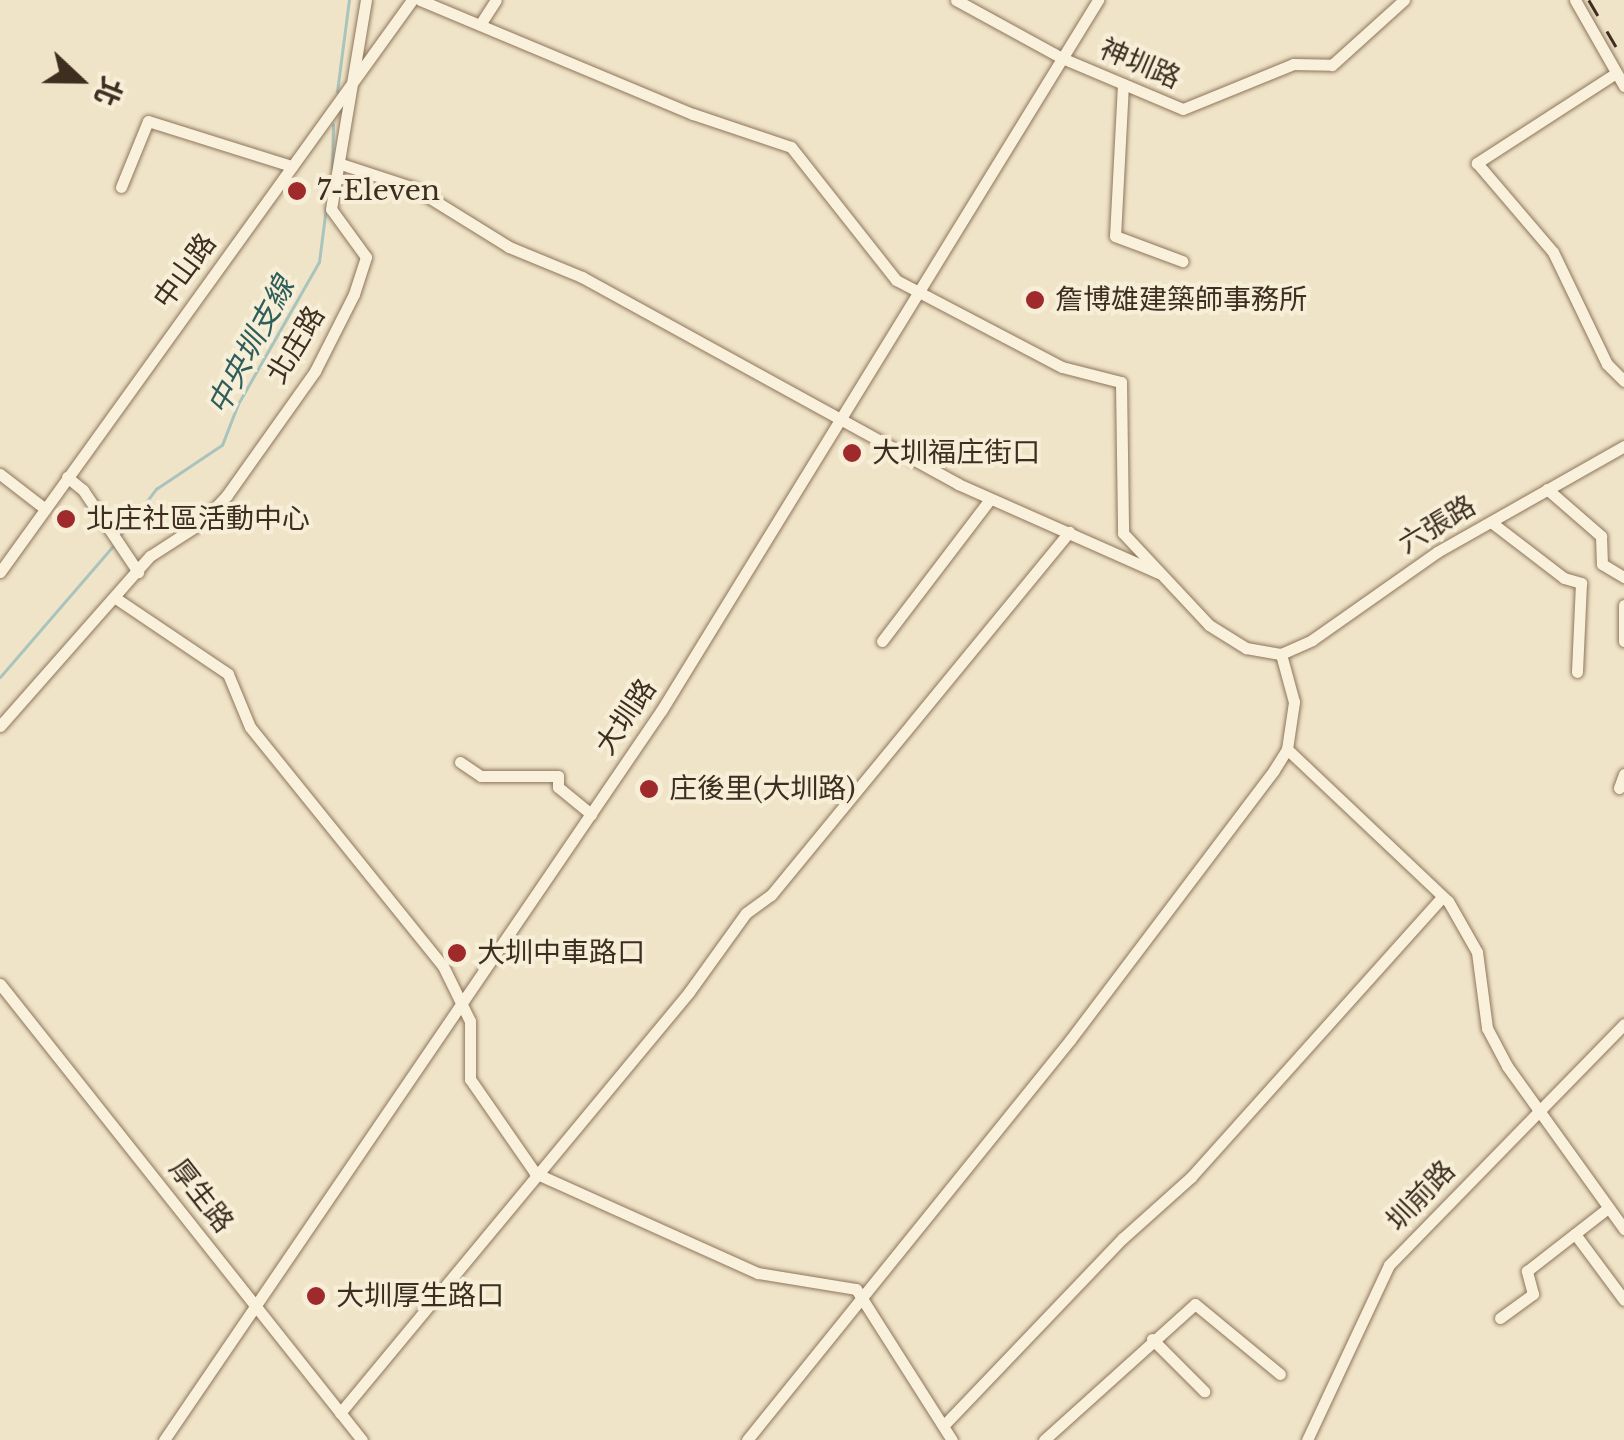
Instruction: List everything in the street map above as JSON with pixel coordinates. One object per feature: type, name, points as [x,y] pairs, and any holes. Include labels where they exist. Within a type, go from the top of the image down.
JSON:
[{"type":"street","name":"北庄路","points":[[0,726],[160,547],[201,523],[227,495],[315,371],[354,294],[366,257],[331,209],[357,73],[366,0]]},
{"type":"street","name":"中山路","points":[[0,572],[412,0]]},
{"type":"street","points":[[420,0],[693,114],[791,147],[896,280],[1084,377],[1121,382],[1123,533],[1229,640],[1281,654],[1294,702],[1287,749],[1070,1040],[861,1293],[747,1440]]},
{"type":"street","points":[[481,23],[496,0]]},
{"type":"street","name":"神圳路","points":[[956,0],[1062,58],[1158,102],[1188,108],[1293,64],[1332,65],[1404,0]]},
{"type":"street","name":"大圳路","points":[[164,1440],[591,814],[920,295],[1098,0]]},
{"type":"street","points":[[1575,0],[1624,86]]},
{"type":"street","points":[[1616,73],[1476,163],[1553,252],[1607,364],[1624,381]]},
{"type":"street","points":[[1123,84],[1115,236],[1182,261]]},
{"type":"street","points":[[121,187],[148,121],[292,166]]},
{"type":"street","points":[[340,164],[414,188],[510,247],[582,276],[768,383],[843,418],[990,499],[1159,572]]},
{"type":"street","name":"六張路","points":[[1281,654],[1491,522],[1624,446]]},
{"type":"street","points":[[0,474],[44,508]]},
{"type":"street","points":[[67,476],[84,490],[138,572]]},
{"type":"street","points":[[1546,489],[1599,534],[1602,564],[1624,577]]},
{"type":"street","points":[[882,641],[990,499]]},
{"type":"street","points":[[1491,522],[1564,578],[1582,583],[1578,672]]},
{"type":"street","points":[[340,1412],[1069,532]]},
{"type":"street","points":[[117,599],[228,674],[250,727],[386,892],[463,1001],[471,1027],[470,1078],[535,1174],[758,1273],[781,1280],[836,1281],[861,1293],[952,1440]]},
{"type":"street","points":[[1624,605],[1624,641]]},
{"type":"street","points":[[1287,749],[1418,866],[1440,899],[1448,900],[1477,952],[1487,1028],[1538,1110],[1624,1229]]},
{"type":"street","points":[[460,762],[481,776],[558,776],[558,787],[591,814]]},
{"type":"street","points":[[1619,788],[1624,774]]},
{"type":"street","points":[[944,1425],[1122,1238],[1191,1178],[1440,899]]},
{"type":"street","name":"厚生路","points":[[0,984],[362,1440]]},
{"type":"street","name":"圳前路","points":[[1308,1440],[1390,1265],[1624,1024]]},
{"type":"street","points":[[1500,1318],[1534,1294],[1527,1271],[1608,1208]]},
{"type":"street","points":[[1575,1234],[1624,1300]]},
{"type":"street","points":[[1044,1440],[1152,1338],[1194,1304],[1280,1374]]},
{"type":"street","points":[[1152,1338],[1204,1391]]},
{"type":"waterway","name":"中央圳支線","points":[[337,92],[349,0]]},
{"type":"waterway","name":"中央圳支線","points":[[332,169],[333,125]]},
{"type":"waterway","name":"中央圳支線","points":[[121,535],[156,489],[222,445],[238,404],[319,262],[326,207]]},
{"type":"waterway","name":"中央圳支線","points":[[0,677],[113,546]]},
{"type":"railway","points":[[1589,0],[1624,60]]},
{"type":"place","name":"7-Eleven","points":[[297,191]]},
{"type":"place","name":"詹博雄建築師事務所","points":[[1035,300]]},
{"type":"place","name":"大圳福庄街口","points":[[852,453]]},
{"type":"place","name":"北庄社區活動中心","points":[[66,519]]},
{"type":"place","name":"庄後里(大圳路)","points":[[649,789]]},
{"type":"place","name":"大圳中車路口","points":[[457,953]]},
{"type":"place","name":"大圳厚生路口","points":[[316,1296]]}]
